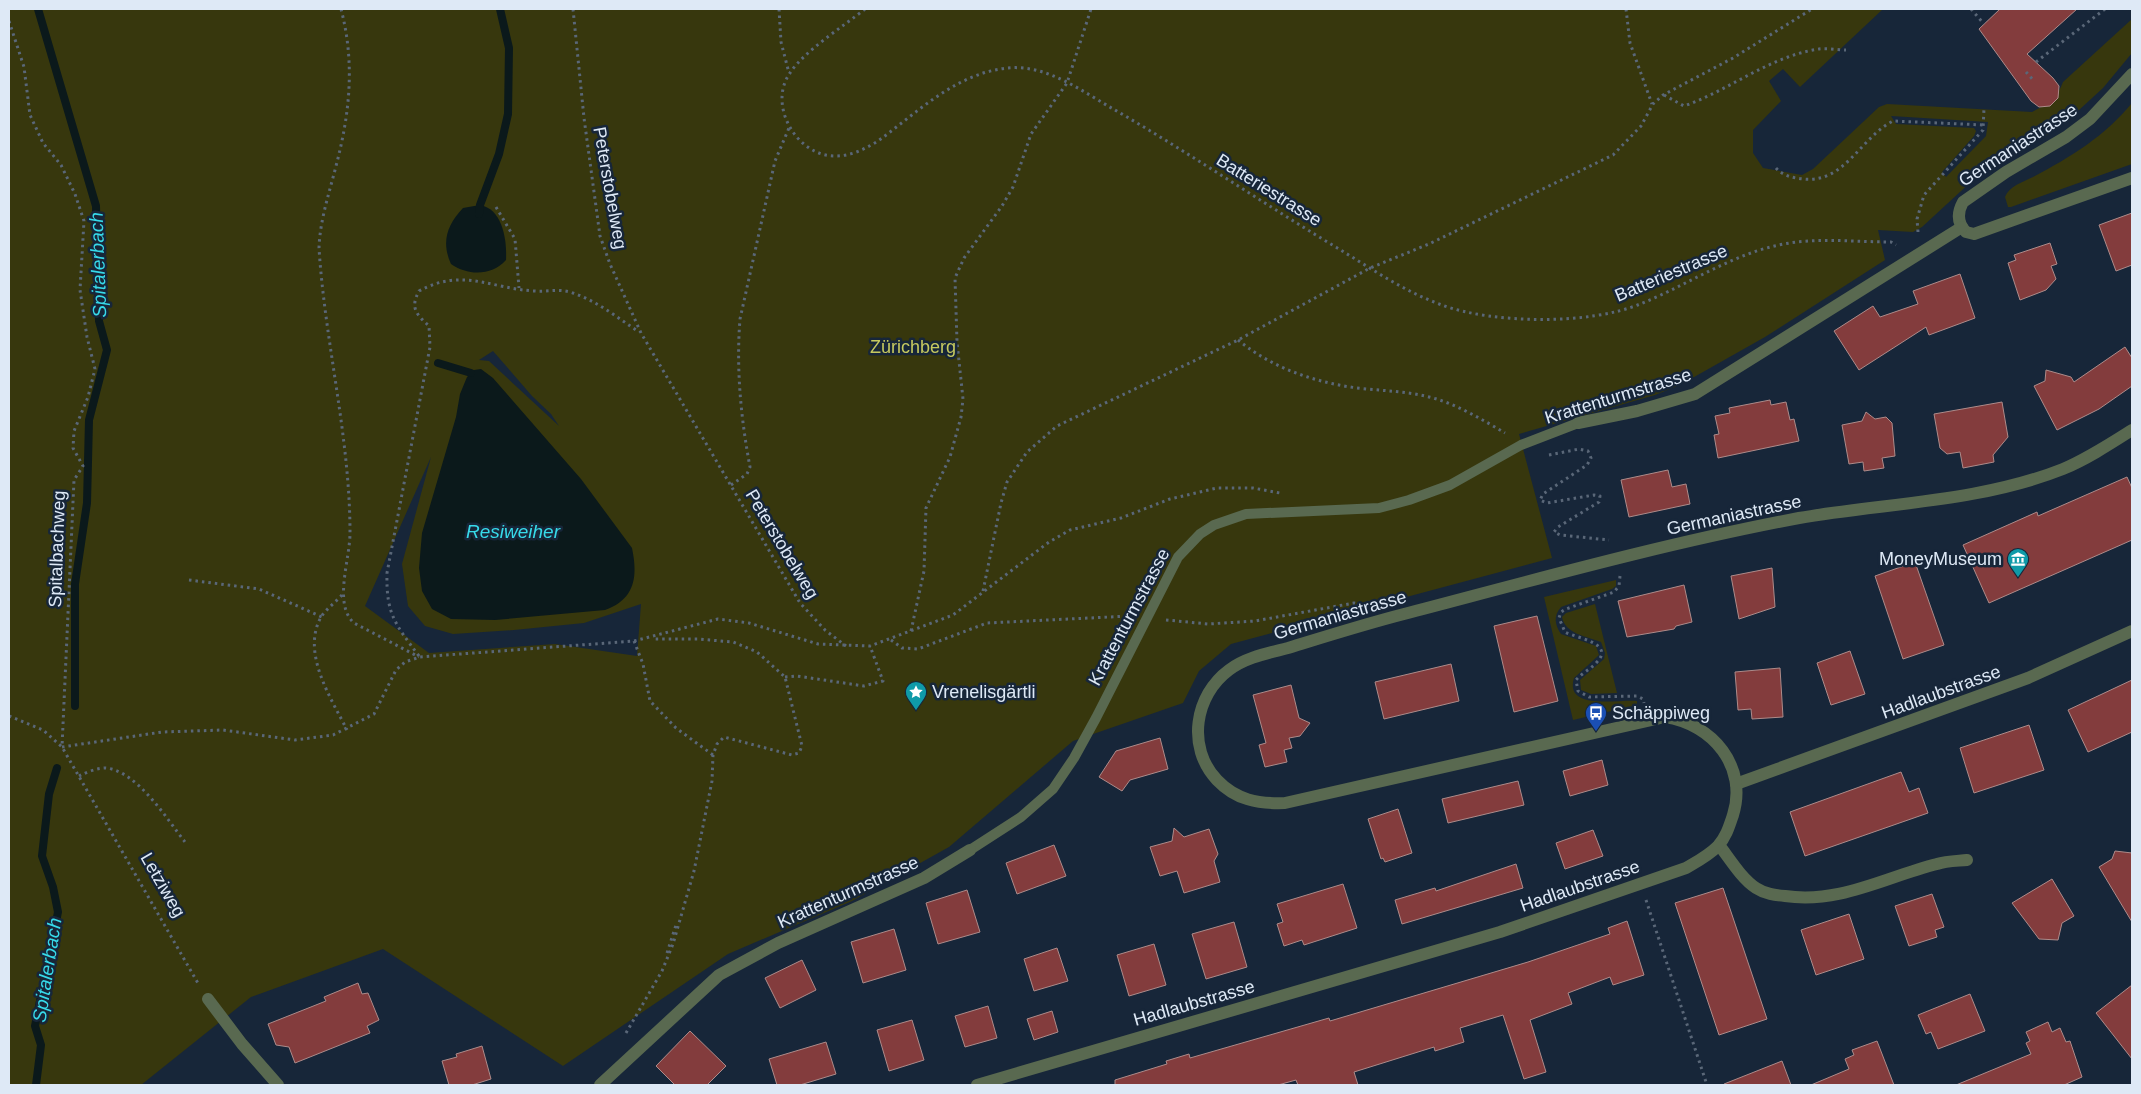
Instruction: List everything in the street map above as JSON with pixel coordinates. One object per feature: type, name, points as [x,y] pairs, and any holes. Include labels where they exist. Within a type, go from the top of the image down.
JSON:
[{"type":"street","name":"Germaniastrasse","points":[[1962,227],[1958,216],[1963,202],[2006,172],[2066,138],[2090,119],[2132,74]]},
{"type":"street","points":[[1962,227],[1966,232],[1974,234],[2132,178]]},
{"type":"street","name":"Krattenturmstrasse","points":[[1578,423],[1637,410],[1695,394],[1758,357],[1962,227]]},
{"type":"street","name":"Germaniastrasse","points":[[1736,784],[1727,757],[1714,739],[1691,724],[1665,717],[1284,803],[1265,804],[1242,798],[1216,779],[1202,756],[1198,728],[1201,706],[1212,685],[1231,668],[1252,658],[1377,621],[1617,559],[1798,518],[1971,493],[2027,481],[2064,468],[2106,447],[2132,430]]},
{"type":"street","name":"Hadlaubstrasse","points":[[977,1085],[1500,932],[1686,868],[1704,858],[1718,845],[1728,831],[1736,804],[1736,784],[2028,678],[2132,631]]},
{"type":"street","points":[[1718,845],[1744,878],[1756,888],[1768,894],[1820,899],[1847,893],[1938,863],[1967,860]]},
{"type":"street","name":"Krattenturmstrasse","points":[[600,1085],[719,975],[778,943],[924,878],[970,850]]},
{"type":"street","points":[[208,999],[242,1044],[278,1085]]},
{"type":"lane","name":"Krattenturmstrasse","points":[[970,850],[1021,817],[1053,789],[1074,758],[1096,718],[1178,557],[1188,544],[1214,525],[1246,514],[1379,508],[1401,502],[1450,484],[1521,445],[1578,423]]},
{"type":"path","points":[[341,9],[350,52],[349,103],[337,164],[320,226],[319,248],[334,384],[345,451],[349,501],[348,562],[342,595],[347,617],[354,623],[420,657]]},
{"type":"path","name":"Peterstobelweg","points":[[573,9],[584,118],[600,236],[610,264],[641,332],[800,603],[825,630],[846,646]]},
{"type":"path","points":[[779,9],[781,42],[789,73]]},
{"type":"path","name":"Batteriestrasse","points":[[865,9],[803,58],[789,73],[782,98],[784,114],[790,128],[810,149],[822,154],[836,156],[851,154],[878,141],[956,83],[982,73],[1009,68],[1039,70],[1067,83],[1147,128],[1279,213],[1370,268],[1415,293],[1443,305],[1498,317],[1534,319],[1586,317],[1624,310],[1729,263],[1779,245],[1808,241],[1891,242],[1903,247],[1914,256]]},
{"type":"path","points":[[911,632],[924,571],[926,508],[950,457],[961,417],[963,398],[957,342],[955,278],[964,258],[1002,206],[1013,187],[1031,134],[1067,83],[1091,9]]},
{"type":"path","points":[[1626,9],[1626,26],[1630,43],[1652,104]]},
{"type":"path","points":[[983,592],[1001,502],[1007,482],[1027,452],[1040,439],[1058,426],[1238,340],[1370,268],[1429,244],[1613,155],[1641,126],[1652,104],[1663,95],[1733,58],[1812,9]]},
{"type":"path","points":[[1971,9],[1984,24]]},
{"type":"path","points":[[2036,62],[2106,9]]},
{"type":"path","name":"Spitalbachweg","points":[[9,21],[24,67],[30,115],[43,142],[62,166],[75,194],[83,218],[80,290],[87,337],[95,367],[88,397],[74,431],[73,448],[82,466],[74,480],[62,747]]},
{"type":"path","points":[[1663,95],[1684,106],[1710,97],[1762,68],[1796,55],[1819,49],[1846,50]]},
{"type":"path","points":[[2026,72],[2034,81]]},
{"type":"path","points":[[1918,232],[1917,219],[1924,195],[1983,130],[1984,108]]},
{"type":"path","points":[[1776,168],[1782,175],[1817,180],[1836,172],[1893,122],[1984,125]]},
{"type":"path","points":[[731,485],[747,474],[750,467],[742,424],[738,343],[740,319],[775,161],[790,128]]},
{"type":"path","points":[[496,207],[514,239],[519,288]]},
{"type":"path","points":[[420,657],[393,622],[386,597],[387,573],[430,347],[429,326],[415,314],[415,299],[419,291],[430,285],[454,280],[472,279],[535,291],[571,292],[602,307],[641,332]]},
{"type":"path","points":[[1238,340],[1255,354],[1293,372],[1331,383],[1359,388],[1397,390],[1435,399],[1476,416],[1516,439],[1521,445],[1539,456],[1579,450],[1588,451],[1591,458],[1587,464],[1543,494],[1540,500],[1547,503],[1594,495],[1600,496],[1599,502],[1558,527],[1554,532],[1560,535],[1606,538],[1613,542]]},
{"type":"path","points":[[649,639],[694,624],[718,619],[732,620],[818,644],[870,646],[953,615],[1049,542],[1082,526],[1121,518],[1170,500],[1217,488],[1252,488],[1289,495]]},
{"type":"path","points":[[1620,573],[1619,586],[1614,592],[1566,609],[1561,612],[1559,618],[1565,632],[1598,645],[1602,650],[1602,656],[1597,662],[1576,680],[1578,691],[1589,698],[1637,696],[1643,699],[1645,706]]},
{"type":"path","points":[[189,580],[259,589],[322,617]]},
{"type":"path","points":[[342,595],[322,617],[314,640],[322,681],[347,730]]},
{"type":"path","points":[[890,640],[902,648],[918,649],[987,623],[1122,614],[1146,619],[1208,624],[1255,621],[1354,603],[1364,606]]},
{"type":"path","points":[[62,747],[162,732],[223,730],[295,740],[318,738],[347,730],[374,714],[396,670],[405,662],[420,657],[649,639],[698,638],[733,642],[757,652],[785,677],[802,746],[799,753],[792,755],[724,737],[717,744],[711,754],[712,781],[694,871],[673,944],[624,1037]]},
{"type":"path","points":[[634,641],[643,664],[650,701],[676,728],[711,754]]},
{"type":"path","points":[[785,677],[797,676],[864,686],[883,680],[870,646]]},
{"type":"path","name":"Letziweg","points":[[9,716],[43,730],[62,747],[208,999]]},
{"type":"path","points":[[79,776],[104,768],[120,772],[155,802],[185,842]]},
{"type":"path","points":[[1645,898],[1707,1085]]},
{"type":"green space","name":"Zürichberg","points":[[9,9],[1883,9],[1800,87],[1783,69],[1769,81],[1781,101],[1753,130],[1753,153],[1763,168],[1802,175],[1813,169],[1879,107],[1887,104],[2032,112],[2051,100],[2063,82],[2132,19],[2132,53],[2103,88],[2051,133],[1986,168],[1922,227],[1913,232],[1878,230],[1885,260],[1765,337],[1680,385],[1655,395],[1519,434],[1552,558],[1231,644],[1199,671],[1183,703],[1073,741],[949,847],[852,901],[728,954],[563,1066],[383,949],[251,997],[141,1085],[9,1085]],"holes":[[[1891,116],[1988,122],[1986,136],[1946,177],[1942,172],[1974,136],[1976,131],[1974,128],[1896,124]],[[493,351],[532,396],[551,414],[559,426],[489,361],[479,360]],[[431,457],[402,564],[408,606],[425,626],[453,634],[584,623],[641,604],[637,656],[555,644],[429,653],[365,606]]]},
{"type":"green space","points":[[2132,103],[2132,164],[2008,207],[2005,197],[2010,190],[2061,162],[2087,145],[2122,115]]},
{"type":"green space","points":[[1616,580],[1616,586],[1612,589],[1561,607],[1556,617],[1556,624],[1561,634],[1596,646],[1599,655],[1574,678],[1573,688],[1577,695],[1595,701],[1637,701],[1637,705],[1573,720],[1544,597]]},
{"type":"green space","points":[[1595,604],[1617,693],[1591,694],[1581,690],[1580,680],[1604,659],[1605,653],[1601,642],[1572,631],[1564,623],[1562,617],[1566,613]]},
{"type":"water","points":[[480,205],[488,208],[499,219],[506,244],[506,260],[494,269],[480,273],[465,271],[451,264],[446,241],[447,234],[457,214],[463,208]]},
{"type":"water","name":"Resiweiher","points":[[481,369],[493,378],[581,479],[632,548],[635,568],[632,586],[623,600],[615,605],[605,610],[495,620],[451,619],[432,609],[422,591],[419,568],[422,533],[456,417],[460,394],[467,377],[474,370]]},
{"type":"building","points":[[2000,9],[2077,9],[2027,54],[2059,86],[2058,98],[2050,106],[2039,107],[2031,101],[1979,29]]},
{"type":"building","points":[[2132,213],[2132,265],[2116,271],[2099,225]]},
{"type":"building","points":[[2050,243],[2057,264],[2051,266],[2056,279],[2046,290],[2020,300],[2008,263],[2016,260],[2014,255]]},
{"type":"building","points":[[1960,274],[1975,318],[1929,335],[1926,327],[1859,370],[1834,331],[1873,306],[1880,317],[1918,304],[1913,291]]},
{"type":"building","points":[[2125,347],[2132,358],[2132,386],[2099,409],[2057,430],[2034,386],[2045,381],[2046,370],[2071,377],[2074,382]]},
{"type":"building","points":[[1770,400],[1771,405],[1786,402],[1790,420],[1794,419],[1799,441],[1718,458],[1714,435],[1719,434],[1715,416],[1730,413],[1729,408]]},
{"type":"building","points":[[2002,402],[2008,437],[1993,455],[1994,462],[1963,468],[1960,452],[1947,454],[1940,448],[1934,414]]},
{"type":"building","points":[[1866,412],[1875,419],[1886,417],[1892,423],[1895,456],[1882,458],[1884,468],[1864,471],[1863,462],[1849,464],[1842,425],[1862,421]]},
{"type":"building","points":[[1668,470],[1672,487],[1686,484],[1690,504],[1629,517],[1621,480]]},
{"type":"building","points":[[2127,477],[2132,488],[2132,540],[1989,603],[1963,545],[2037,512],[2038,516]]},
{"type":"building","points":[[1915,562],[1944,645],[1903,659],[1875,576]]},
{"type":"building","points":[[1772,568],[1775,607],[1739,619],[1731,576]]},
{"type":"building","points":[[1684,585],[1692,622],[1676,626],[1674,629],[1627,637],[1618,601]]},
{"type":"building","points":[[1537,616],[1558,701],[1514,712],[1494,626]]},
{"type":"building","points":[[1850,651],[1865,694],[1831,705],[1817,663]]},
{"type":"building","points":[[1451,664],[1459,701],[1384,719],[1375,682]]},
{"type":"building","points":[[1780,668],[1783,717],[1752,719],[1751,709],[1738,710],[1735,672]]},
{"type":"building","points":[[2132,680],[2132,732],[2088,752],[2068,710]]},
{"type":"building","points":[[1291,685],[1299,718],[1310,723],[1300,736],[1289,738],[1292,748],[1284,750],[1287,762],[1265,767],[1259,745],[1266,743],[1253,695]]},
{"type":"building","points":[[2029,725],[2044,770],[1974,793],[1960,748]]},
{"type":"building","points":[[1160,738],[1168,769],[1130,780],[1122,791],[1099,777],[1116,751]]},
{"type":"building","points":[[1602,760],[1608,785],[1570,796],[1563,771]]},
{"type":"building","points":[[1901,772],[1909,792],[1919,788],[1928,813],[1805,856],[1790,812]]},
{"type":"building","points":[[1518,781],[1524,805],[1448,823],[1442,799]]},
{"type":"building","points":[[1398,809],[1412,853],[1385,862],[1383,858],[1381,859],[1368,819]]},
{"type":"building","points":[[1174,828],[1184,837],[1209,829],[1218,854],[1214,861],[1220,882],[1184,893],[1177,871],[1160,876],[1150,847],[1172,841]]},
{"type":"building","points":[[1593,830],[1603,856],[1565,869],[1556,843]]},
{"type":"building","points":[[1054,845],[1066,876],[1017,894],[1006,863]]},
{"type":"building","points":[[2115,851],[2132,853],[2132,922],[2099,867],[2112,859]]},
{"type":"building","points":[[1516,864],[1523,888],[1402,924],[1395,900],[1435,888],[1436,891]]},
{"type":"building","points":[[2052,879],[2074,916],[2062,923],[2058,940],[2039,939],[2012,903]]},
{"type":"building","points":[[1343,884],[1357,928],[1304,945],[1302,940],[1284,946],[1277,924],[1283,922],[1277,904]]},
{"type":"building","points":[[1723,888],[1767,1019],[1719,1035],[1675,903]]},
{"type":"building","points":[[967,890],[980,932],[938,944],[926,903]]},
{"type":"building","points":[[1932,894],[1944,927],[1935,930],[1937,937],[1909,946],[1895,906]]},
{"type":"building","points":[[1849,914],[1864,959],[1816,975],[1801,930]]},
{"type":"building","points":[[1627,921],[1644,975],[1613,985],[1610,977],[1568,993],[1572,1004],[1530,1020],[1546,1072],[1524,1079],[1503,1015],[1460,1028],[1464,1042],[1435,1051],[1434,1047],[1354,1072],[1358,1085],[1298,1085],[1296,1080],[1278,1085],[1115,1085],[1115,1080],[1167,1064],[1166,1061],[1189,1054],[1190,1058],[1329,1018],[1330,1021],[1528,962],[1610,934],[1608,928]]},
{"type":"building","points":[[1234,922],[1247,967],[1206,979],[1192,934]]},
{"type":"building","points":[[894,929],[906,970],[863,983],[851,942]]},
{"type":"building","points":[[1154,944],[1166,985],[1129,996],[1117,955]]},
{"type":"building","points":[[1057,948],[1068,981],[1034,991],[1024,959]]},
{"type":"building","points":[[802,960],[816,990],[780,1008],[765,978]]},
{"type":"building","points":[[358,983],[362,994],[368,993],[379,1020],[367,1026],[370,1033],[295,1063],[289,1047],[276,1045],[268,1024],[326,1001],[324,997]]},
{"type":"building","points":[[2132,985],[2132,1059],[2096,1013]]},
{"type":"building","points":[[1970,994],[1985,1031],[1938,1049],[1931,1032],[1926,1034],[1918,1015]]},
{"type":"building","points":[[988,1006],[997,1038],[965,1047],[955,1016]]},
{"type":"building","points":[[1052,1011],[1058,1032],[1034,1040],[1027,1019]]},
{"type":"building","points":[[912,1020],[924,1060],[889,1071],[877,1030]]},
{"type":"building","points":[[2048,1022],[2052,1032],[2060,1028],[2066,1042],[2070,1041],[2082,1077],[2064,1085],[1956,1085],[2031,1054],[2026,1043],[2030,1041],[2026,1032]]},
{"type":"building","points":[[690,1031],[726,1066],[707,1085],[675,1085],[656,1066]]},
{"type":"building","points":[[1877,1041],[1894,1085],[1811,1085],[1849,1069],[1845,1059],[1854,1055],[1852,1050]]},
{"type":"building","points":[[826,1042],[836,1074],[800,1085],[777,1085],[769,1059]]},
{"type":"building","points":[[482,1046],[491,1079],[472,1085],[449,1085],[442,1061],[457,1057],[456,1054]]},
{"type":"building","points":[[1782,1061],[1791,1085],[1724,1084]]},
{"type":"waterway","name":"Spitalerbach","points":[[38,9],[96,206],[99,321],[107,350],[89,420],[87,503],[75,584],[75,706]]},
{"type":"waterway","points":[[479,214],[480,205],[499,154],[508,114],[509,48],[500,9]]},
{"type":"waterway","points":[[438,363],[471,373]]},
{"type":"waterway","name":"Spitalerbach","points":[[36,1085],[41,1045],[35,1026],[58,912],[53,887],[42,856],[49,794],[57,768]]},
{"type":"place","name":"MoneyMuseum","points":[[2018,578]]},
{"type":"place","name":"Vrenelisgärtli","points":[[916,711]]},
{"type":"place","name":"Schäppiweg","points":[[1596,732]]}]
